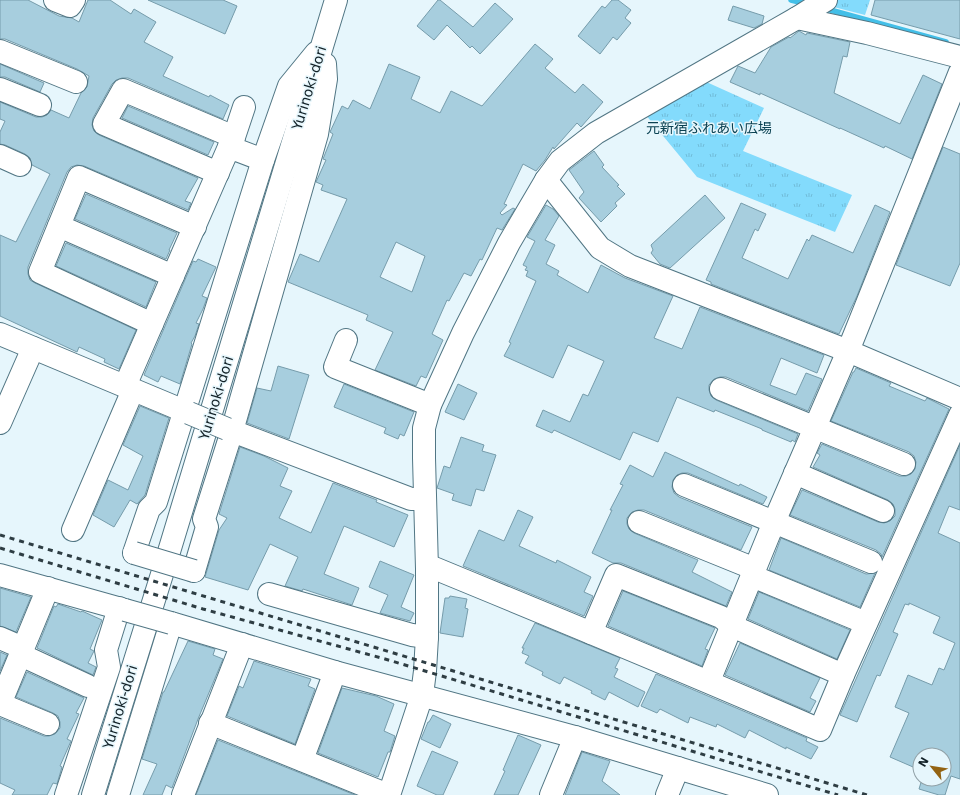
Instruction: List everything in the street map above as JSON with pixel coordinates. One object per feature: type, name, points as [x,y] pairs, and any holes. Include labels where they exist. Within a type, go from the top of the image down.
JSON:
[{"type":"street","points":[[55,0],[70,6],[74,0]]},
{"type":"street","name":"Yurinoki-dori","points":[[92,795],[174,533],[336,0]]},
{"type":"street","points":[[210,723],[388,795],[422,695],[426,664],[427,569],[424,428],[430,405],[463,333],[509,243],[546,180],[560,161],[596,134],[800,16],[823,1]]},
{"type":"street","points":[[800,16],[960,57]]},
{"type":"street","points":[[323,45],[326,79],[317,134],[229,430],[204,519],[207,527],[194,571],[134,553],[149,509],[156,502],[187,412],[263,160],[289,86],[323,45]]},
{"type":"street","points":[[0,51],[76,82]]},
{"type":"street","points":[[709,681],[814,427],[848,351],[960,72]]},
{"type":"street","points":[[0,89],[40,105]]},
{"type":"street","points":[[218,174],[104,124],[123,90],[232,142],[263,160]]},
{"type":"street","points":[[73,530],[129,388],[152,324],[232,142],[244,107]]},
{"type":"street","points":[[0,156],[20,165]]},
{"type":"street","points":[[152,324],[40,272],[79,177],[195,227]]},
{"type":"street","points":[[546,180],[600,248],[630,266],[848,351],[960,399]]},
{"type":"street","points":[[59,226],[173,276]]},
{"type":"street","points":[[0,334],[229,430],[410,500],[425,499]]},
{"type":"street","points":[[346,340],[336,367],[430,405]]},
{"type":"street","points":[[0,423],[32,348]]},
{"type":"street","points":[[721,389],[904,464]]},
{"type":"street","points":[[427,569],[434,568],[709,681],[820,730],[866,623],[960,415]]},
{"type":"street","points":[[795,474],[882,510]]},
{"type":"street","points":[[684,485],[871,562]]},
{"type":"street","points":[[639,522],[866,623]]},
{"type":"street","points":[[0,575],[122,609],[335,672],[575,737],[768,795]]},
{"type":"street","points":[[591,633],[616,575],[721,617],[732,626],[843,675]]},
{"type":"street","points":[[48,588],[0,704],[48,724]]},
{"type":"street","points":[[269,594],[412,635],[427,637]]},
{"type":"street","points":[[66,795],[108,667],[106,650],[122,609]]},
{"type":"street","points":[[118,795],[170,623]]},
{"type":"street","points":[[0,638],[22,652],[88,686]]},
{"type":"street","points":[[183,795],[242,644]]},
{"type":"street","points":[[302,760],[335,672]]},
{"type":"street","points":[[551,795],[575,737]]},
{"type":"street","points":[[667,795],[678,768]]},
{"type":"green space","points":[[833,0],[870,0],[865,15],[826,5]]},
{"type":"green space","name":"元新宿ふれあい広場","points":[[702,80],[764,108],[743,151],[852,195],[835,232],[697,177],[645,114]]},
{"type":"building","points":[[0,0],[28,0],[59,16],[72,18],[79,22],[88,0],[110,0],[131,14],[134,9],[156,22],[144,42],[173,57],[163,76],[209,97],[210,95],[229,105],[223,119],[128,78],[122,78],[116,80],[112,84],[93,118],[92,125],[94,131],[99,135],[198,178],[185,201],[191,203],[188,210],[84,166],[77,165],[71,167],[67,172],[28,267],[28,274],[30,280],[35,283],[136,330],[119,369],[104,362],[105,359],[79,347],[77,352],[0,316],[0,235],[16,242],[50,174],[32,165],[30,158],[25,154],[0,144],[0,132],[5,121],[0,119],[0,102],[36,117],[47,115],[51,110],[69,118],[81,93],[87,87],[89,76],[77,69],[5,39],[0,39]]},
{"type":"building","points":[[148,0],[223,0],[237,6],[225,34]]},
{"type":"building","points":[[438,0],[440,0],[473,27],[495,3],[513,19],[480,54],[472,46],[470,48],[447,25],[434,40],[417,26]]},
{"type":"building","points":[[612,0],[618,0],[631,10],[625,18],[631,23],[617,40],[613,37],[600,54],[578,36],[602,6],[605,8]]},
{"type":"building","points":[[875,0],[960,0],[960,39],[871,15]]},
{"type":"building","points":[[733,6],[764,16],[762,24],[754,28],[728,20]]},
{"type":"building","points":[[799,31],[806,35],[807,33],[850,42],[847,57],[843,56],[834,93],[900,124],[923,75],[942,84],[912,159],[760,93],[760,95],[730,82],[738,66],[755,73],[771,47],[789,37],[790,38]]},
{"type":"building","points":[[535,44],[553,59],[545,68],[575,93],[583,84],[603,102],[581,127],[577,123],[554,149],[553,147],[536,171],[523,164],[504,204],[507,205],[500,213],[502,215],[513,208],[515,209],[502,230],[497,228],[482,260],[480,259],[471,276],[464,273],[449,301],[447,300],[432,334],[443,340],[426,378],[421,376],[416,386],[375,370],[393,332],[366,320],[368,315],[288,282],[300,254],[319,262],[347,199],[321,190],[323,185],[316,182],[326,160],[323,159],[333,134],[330,132],[342,106],[348,109],[353,100],[370,109],[389,64],[420,77],[411,99],[440,113],[451,91],[482,106]],"holes":[[[396,242],[425,256],[412,292],[380,277]]]},
{"type":"building","points":[[0,64],[44,83],[40,92],[5,77],[0,77]]},
{"type":"building","points":[[128,106],[214,142],[208,155],[122,118]]},
{"type":"building","points":[[943,147],[960,154],[960,263],[950,286],[896,265]]},
{"type":"building","points":[[594,151],[604,165],[602,167],[619,185],[617,186],[625,194],[615,203],[617,206],[601,222],[579,198],[584,192],[569,170]]},
{"type":"building","points":[[86,194],[177,233],[166,259],[75,219]]},
{"type":"building","points":[[705,195],[725,218],[670,268],[660,264],[651,253],[653,250],[651,245]]},
{"type":"building","points":[[741,203],[766,214],[758,231],[755,229],[742,258],[788,279],[807,239],[809,241],[812,235],[853,253],[875,205],[890,212],[857,296],[839,334],[711,284],[711,282],[706,280]]},
{"type":"building","points":[[546,205],[553,209],[559,216],[545,240],[555,245],[546,264],[559,271],[557,275],[588,293],[601,265],[625,278],[673,296],[654,338],[682,349],[700,307],[824,355],[817,373],[781,358],[770,385],[796,395],[806,373],[822,379],[808,411],[726,377],[714,379],[709,385],[711,396],[716,400],[798,434],[795,442],[792,440],[791,442],[715,410],[714,412],[677,397],[658,442],[633,432],[620,460],[554,430],[552,433],[536,426],[543,410],[570,422],[583,394],[588,396],[604,361],[568,345],[553,378],[504,356],[511,343],[509,342],[536,281],[526,276],[528,271],[525,270],[527,267],[523,265],[535,241],[527,237]]},
{"type":"building","points":[[66,243],[156,282],[146,307],[56,266]]},
{"type":"building","points":[[198,259],[216,267],[202,296],[207,298],[196,323],[199,324],[191,343],[192,344],[180,384],[161,376],[158,382],[144,375],[193,261],[196,262]]},
{"type":"building","points":[[278,366],[309,375],[289,439],[247,423],[257,388],[271,391]]},
{"type":"building","points":[[856,368],[891,383],[889,386],[925,401],[927,398],[949,409],[882,557],[876,550],[790,515],[802,490],[878,522],[884,523],[890,521],[895,516],[893,504],[888,500],[813,467],[820,455],[817,453],[822,444],[899,476],[911,474],[915,469],[916,462],[914,456],[909,452],[831,421]]},
{"type":"building","points":[[344,384],[414,412],[404,436],[400,434],[398,439],[384,433],[386,428],[334,407]]},
{"type":"building","points":[[458,384],[477,393],[464,420],[445,412]]},
{"type":"building","points":[[140,406],[169,418],[145,495],[137,504],[130,500],[114,527],[93,515],[108,480],[128,490],[143,456],[123,445]]},
{"type":"building","points":[[461,437],[484,445],[482,451],[496,455],[484,491],[476,489],[471,506],[452,500],[454,494],[437,488],[444,466],[450,468]]},
{"type":"building","points":[[960,445],[960,510],[949,506],[938,533],[960,543],[960,779],[952,776],[952,747],[912,747],[912,767],[890,757],[909,713],[895,707],[908,675],[932,685],[939,668],[944,670],[955,643],[933,633],[940,617],[909,603],[909,605],[905,604],[893,632],[898,634],[880,676],[877,675],[857,722],[840,715]]},
{"type":"building","points":[[240,447],[264,456],[288,468],[280,486],[292,491],[279,518],[311,533],[333,483],[377,500],[376,502],[408,515],[394,547],[344,526],[324,574],[359,588],[352,605],[303,589],[302,591],[285,586],[298,557],[270,544],[248,590],[205,577],[219,530],[227,518],[219,514]]},
{"type":"building","points":[[665,452],[739,486],[740,484],[767,497],[763,504],[688,473],[677,475],[673,480],[672,487],[674,493],[679,497],[752,527],[741,550],[644,510],[632,512],[627,518],[629,529],[634,533],[698,560],[692,572],[732,592],[726,606],[621,563],[613,563],[592,553],[612,510],[610,510],[623,485],[620,484],[630,465],[653,477]]},
{"type":"building","points":[[518,510],[533,517],[519,546],[556,563],[557,560],[591,577],[584,592],[593,596],[584,616],[463,566],[479,530],[504,541]]},
{"type":"building","points":[[781,538],[866,574],[875,573],[860,607],[769,570]]},
{"type":"building","points":[[380,561],[414,575],[401,607],[414,613],[410,621],[380,613],[388,595],[369,587]]},
{"type":"building","points":[[0,588],[31,597],[16,632],[0,626]]},
{"type":"building","points":[[623,591],[715,628],[705,649],[708,650],[702,666],[608,626]]},
{"type":"building","points":[[759,592],[850,630],[837,659],[748,619]]},
{"type":"building","points":[[450,596],[467,599],[465,608],[468,609],[463,637],[440,633],[445,598],[449,598]]},
{"type":"building","points":[[58,604],[81,612],[82,611],[102,620],[90,649],[94,651],[88,663],[96,667],[93,675],[37,648],[54,606],[56,607]]},
{"type":"building","points":[[535,623],[620,658],[615,668],[618,669],[614,677],[645,692],[638,707],[609,692],[605,700],[591,693],[592,691],[564,677],[560,684],[542,675],[543,672],[525,663],[529,656],[522,653],[524,648],[522,648]]},
{"type":"building","points":[[188,641],[215,649],[213,655],[223,659],[172,788],[166,785],[162,795],[143,795],[157,764],[142,759],[163,692]]},
{"type":"building","points":[[740,643],[820,678],[810,698],[816,701],[810,712],[725,675]]},
{"type":"building","points":[[0,652],[7,655],[0,671]]},
{"type":"building","points":[[254,661],[311,679],[308,686],[315,689],[295,744],[227,716],[239,686],[243,688]]},
{"type":"building","points":[[27,672],[84,698],[76,713],[79,714],[67,739],[71,741],[60,766],[62,767],[57,784],[53,783],[47,795],[12,795],[15,790],[0,783],[0,718],[44,736],[55,734],[60,728],[58,716],[16,697]]},
{"type":"building","points":[[656,674],[807,738],[806,741],[818,747],[811,759],[786,747],[786,749],[749,730],[745,738],[717,724],[716,727],[690,717],[688,723],[660,709],[657,713],[641,706]]},
{"type":"building","points":[[342,688],[376,696],[394,704],[384,731],[395,736],[390,752],[388,752],[378,777],[318,753]]},
{"type":"building","points":[[433,715],[451,724],[440,748],[421,739],[428,722]]},
{"type":"building","points":[[518,735],[541,745],[518,795],[494,795],[505,771],[503,770]]},
{"type":"building","points":[[218,740],[355,795],[196,795]]},
{"type":"building","points":[[432,751],[458,762],[443,795],[437,795],[417,786]]},
{"type":"building","points":[[582,752],[610,761],[602,781],[620,795],[565,795]]},
{"type":"building","points":[[920,787],[948,787],[945,795],[939,795],[919,789]]},
{"type":"waterway","points":[[791,0],[807,4]]},
{"type":"waterway","points":[[823,8],[946,42]]},
{"type":"railway","points":[[0,535],[867,795]]},
{"type":"railway","points":[[0,548],[203,609],[385,659],[838,795]]}]
